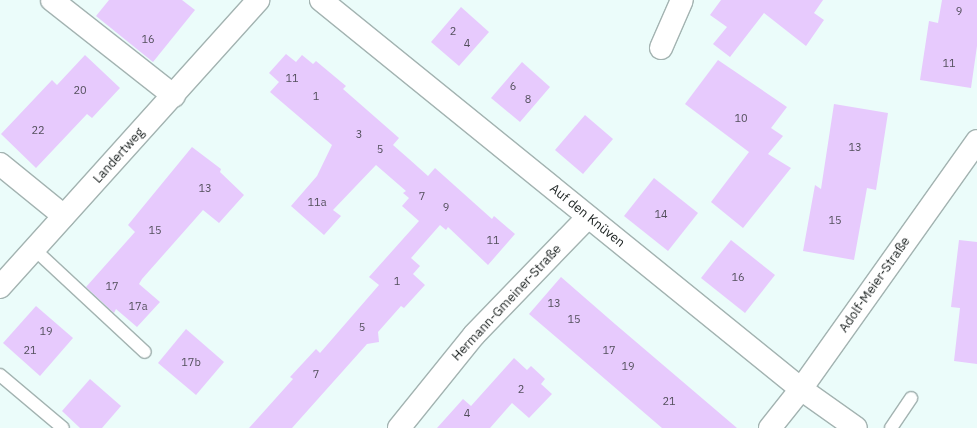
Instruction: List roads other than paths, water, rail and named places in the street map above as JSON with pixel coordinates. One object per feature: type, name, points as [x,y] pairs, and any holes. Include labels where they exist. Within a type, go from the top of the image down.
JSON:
[{"type":"street","points":[[52,0],[174,96]]},
{"type":"street","name":"Landertweg","points":[[0,287],[174,96],[258,0]]},
{"type":"street","name":"Auf den Knüven","points":[[321,0],[801,389],[856,428]]},
{"type":"street","points":[[662,48],[682,0]]},
{"type":"street","name":"Adolf-Meier-Straße","points":[[770,428],[801,389],[977,141]]},
{"type":"street","points":[[0,164],[64,216]]},
{"type":"street","name":"Hermann-Gmeiner-Straße","points":[[399,428],[474,335],[588,217]]},
{"type":"lane","points":[[34,249],[145,352]]},
{"type":"lane","points":[[0,375],[63,428]]},
{"type":"lane","points":[[891,428],[911,398]]}]
